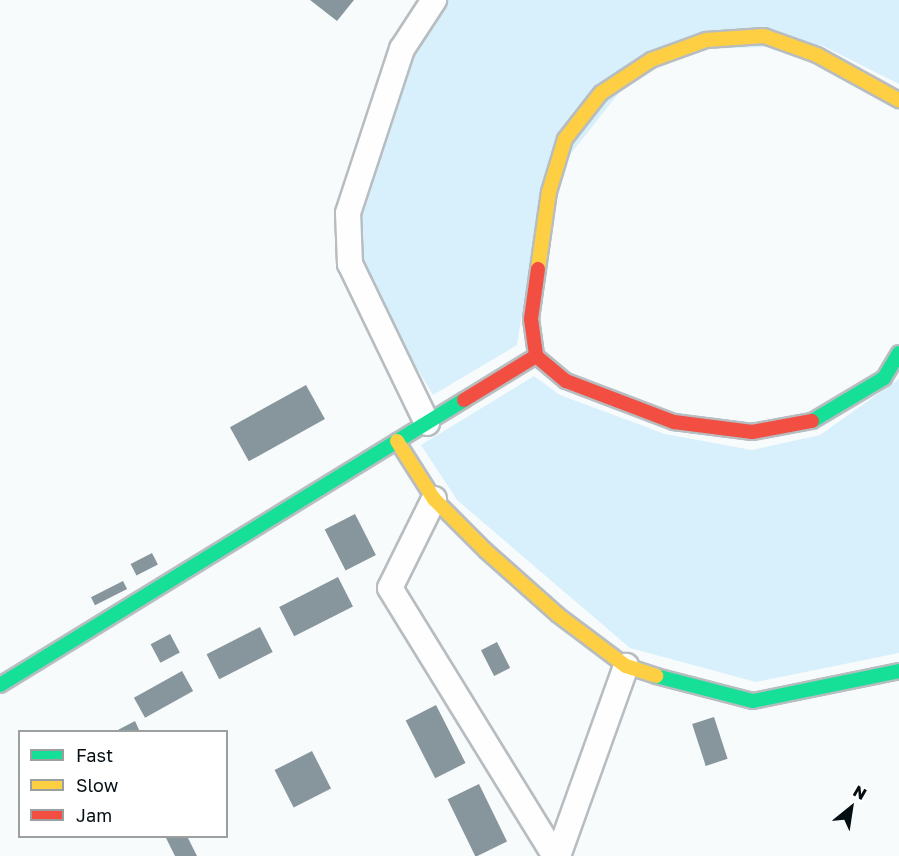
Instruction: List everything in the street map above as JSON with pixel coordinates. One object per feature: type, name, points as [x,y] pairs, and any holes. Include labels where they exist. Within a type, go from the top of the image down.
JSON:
[{"type":"street","points":[[427,423],[350,264],[348,213],[402,49],[434,0]]},
{"type":"street","points":[[899,100],[817,55],[764,36],[706,40],[651,60],[601,93],[565,139],[549,192],[531,319],[536,356],[566,381],[674,422],[752,432],[819,420],[884,378],[899,353]]},
{"type":"street","points":[[0,685],[536,356]]},
{"type":"street","points":[[397,441],[434,499],[550,608],[626,666],[689,687],[753,701],[899,671]]},
{"type":"street","points":[[434,499],[390,588],[557,856]]},
{"type":"street","points":[[557,856],[626,666]]},
{"type":"shaded area","points":[[445,0],[899,0],[899,84],[821,45],[652,51],[542,190],[517,345],[433,395],[372,293],[357,260],[355,211],[409,53]]},
{"type":"shaded area","points":[[534,376],[560,395],[665,434],[752,450],[820,435],[899,379],[899,653],[756,682],[630,648],[457,500],[421,445]]},
{"type":"building","points":[[310,0],[354,0],[337,21]]},
{"type":"building","points":[[306,385],[325,419],[249,461],[230,427]]},
{"type":"building","points":[[355,514],[376,555],[346,570],[325,529]]},
{"type":"building","points":[[152,553],[158,565],[137,575],[131,564]]},
{"type":"building","points":[[338,577],[353,606],[294,636],[279,607]]},
{"type":"building","points":[[123,581],[127,589],[95,605],[91,597]]},
{"type":"building","points":[[260,627],[273,652],[219,679],[207,654]]},
{"type":"building","points":[[170,634],[180,653],[160,663],[151,644]]},
{"type":"building","points":[[497,642],[510,668],[494,676],[481,650]]},
{"type":"building","points":[[182,671],[193,691],[145,718],[134,698]]},
{"type":"building","points":[[436,705],[466,763],[435,778],[406,720]]},
{"type":"building","points":[[714,717],[728,759],[706,766],[692,724]]},
{"type":"building","points":[[135,721],[139,730],[118,730]]},
{"type":"building","points":[[312,751],[331,788],[294,807],[275,770]]},
{"type":"building","points":[[479,784],[507,842],[475,856],[448,799]]},
{"type":"building","points":[[166,838],[188,838],[197,856],[175,856]]},
{"type":"traffic: fast","points":[[812,421],[884,378],[899,353]]},
{"type":"traffic: fast","points":[[0,685],[464,400]]},
{"type":"traffic: fast","points":[[656,676],[753,701],[899,671]]},
{"type":"traffic: slow","points":[[538,269],[549,192],[565,139],[601,93],[651,60],[706,40],[764,36],[817,55],[899,100]]},
{"type":"traffic: slow","points":[[397,441],[434,499],[486,551],[558,615],[626,666],[656,676]]},
{"type":"traffic: jam","points":[[538,269],[531,319],[536,356],[566,381],[674,422],[752,432],[812,421]]},
{"type":"traffic: jam","points":[[464,400],[536,356]]}]
